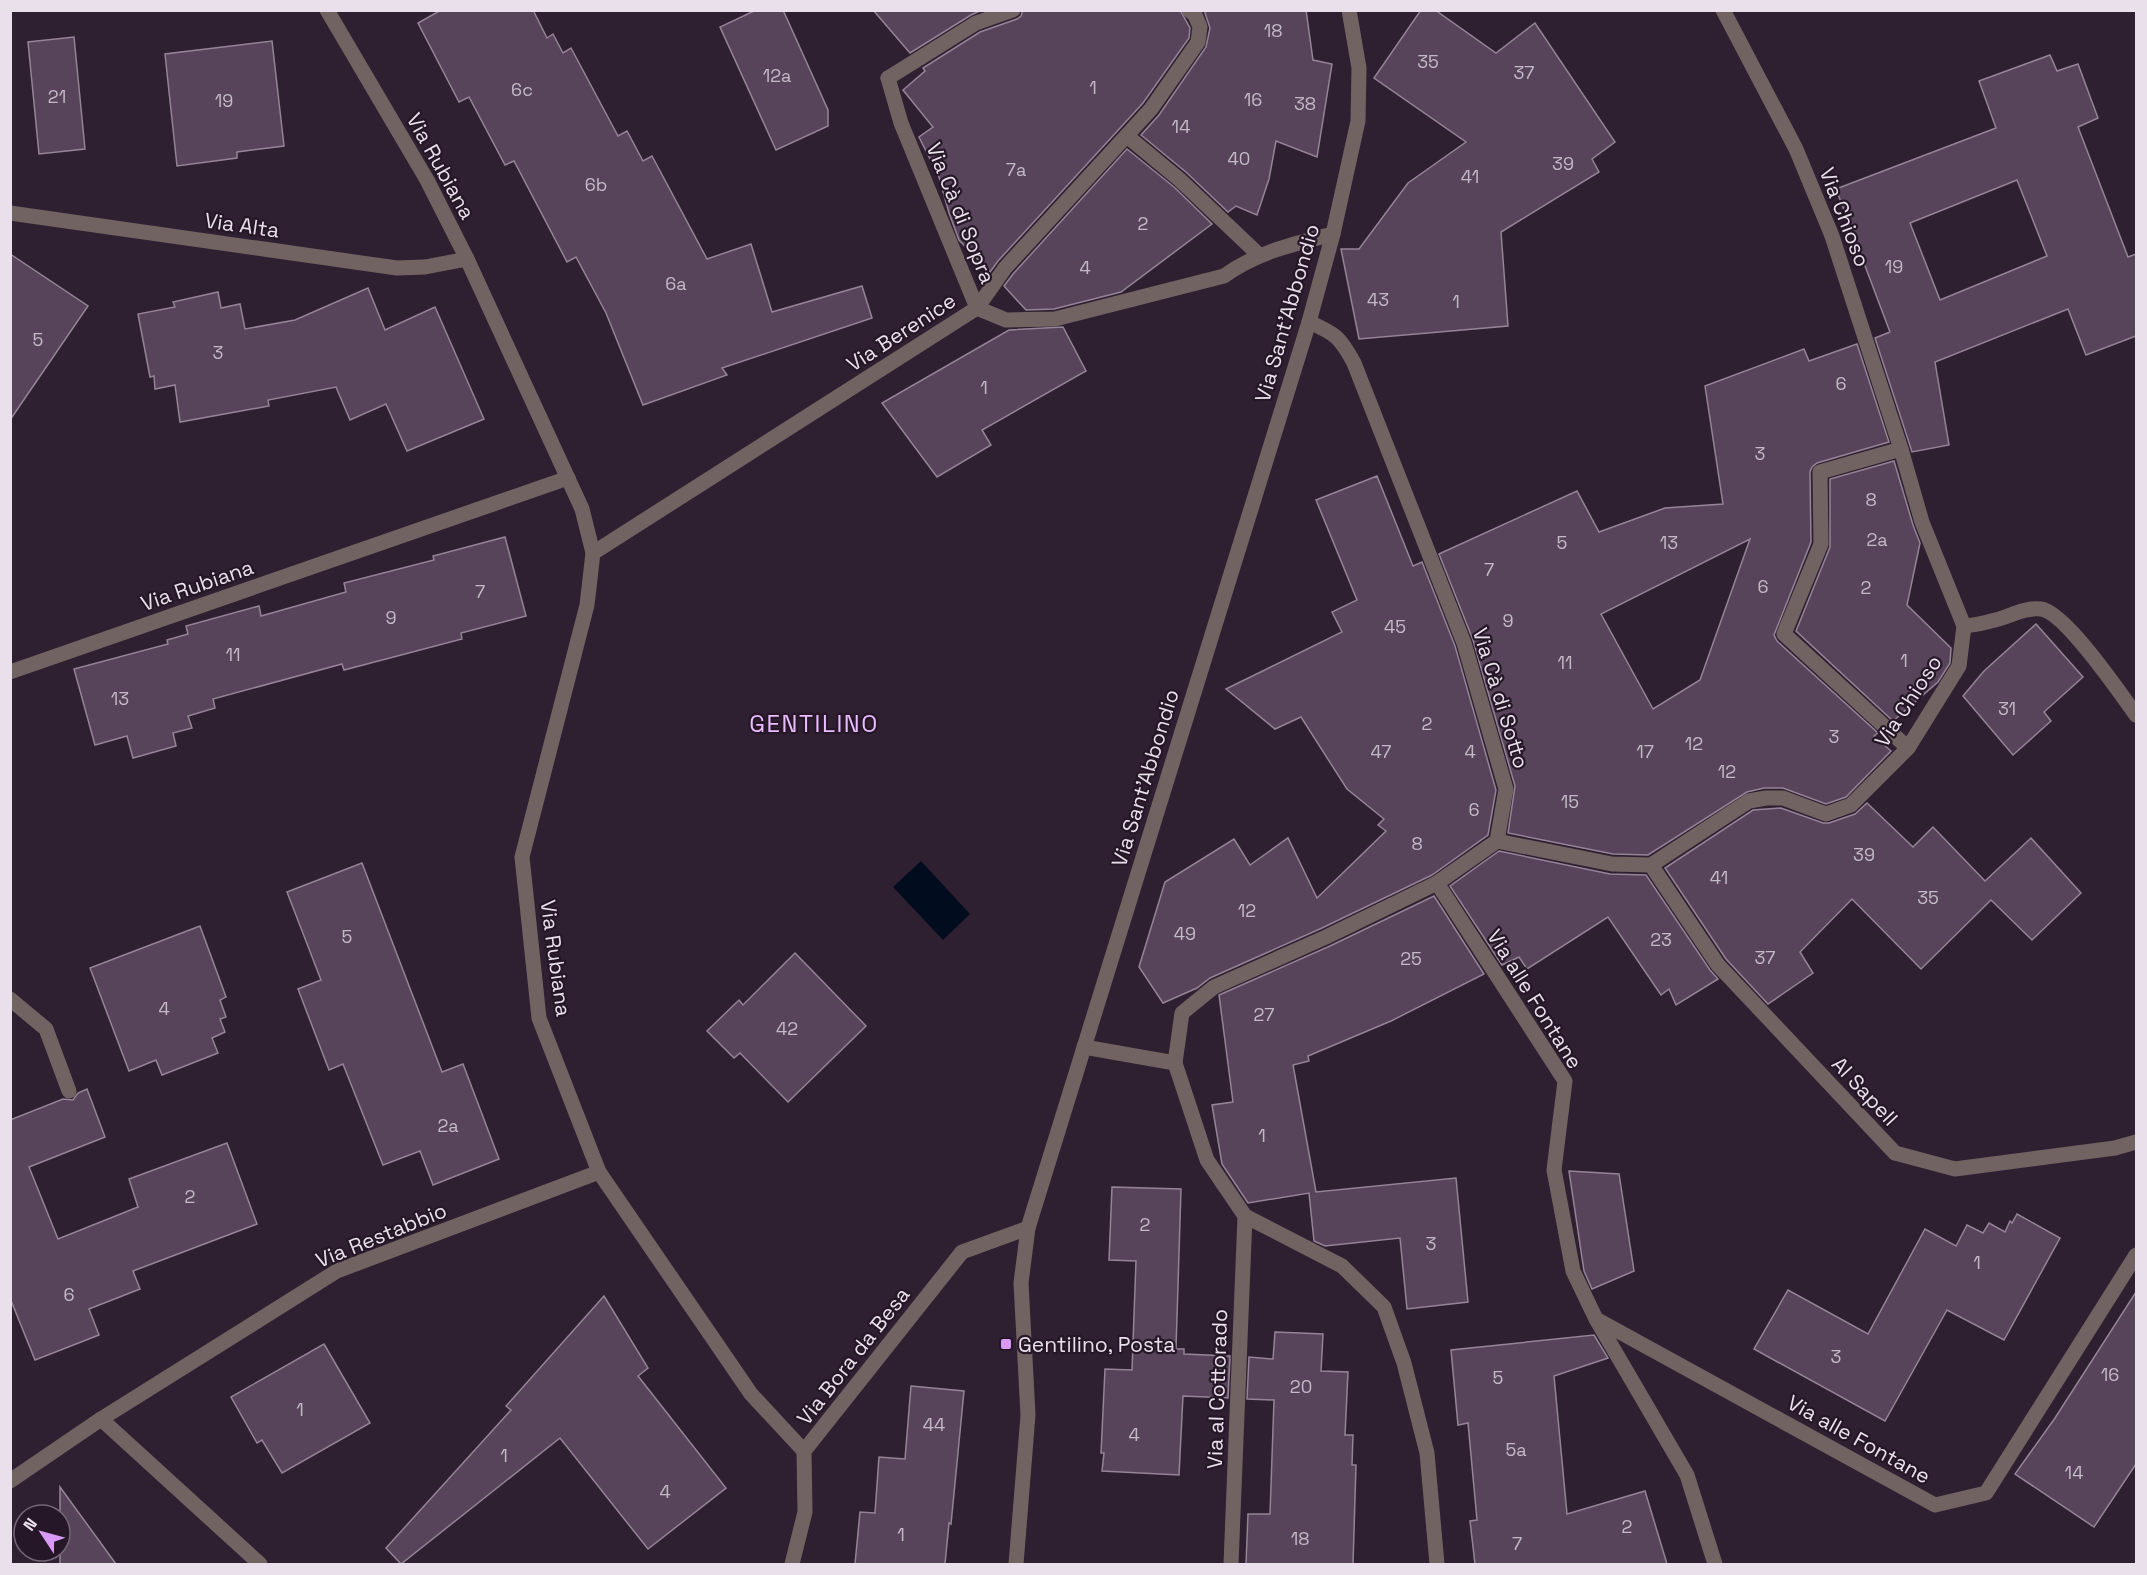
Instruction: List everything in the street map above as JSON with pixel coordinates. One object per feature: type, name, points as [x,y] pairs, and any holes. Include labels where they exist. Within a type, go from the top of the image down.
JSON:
[{"type":"street","name":"Via Rubiana","points":[[327,10],[428,180],[467,259],[582,509],[593,553],[587,605],[522,857],[540,1018],[599,1172],[752,1394],[804,1451]]},
{"type":"street","name":"Via Cà di Sopra","points":[[977,308],[901,123],[888,78],[976,23],[1013,10]]},
{"type":"street","name":"Via Cà di Sopra","points":[[977,308],[1005,268],[1151,109],[1198,42],[1200,27],[1195,15],[1189,10]]},
{"type":"street","name":"Via Sant'Abbondio","points":[[1016,1564],[1028,1415],[1022,1283],[1028,1228],[1309,322],[1333,234],[1358,121],[1359,68],[1349,10]]},
{"type":"street","name":"Via Chioso","points":[[1652,865],[1749,801],[1783,798],[1826,814],[1851,805],[1908,748],[1959,666],[1964,627],[1922,522],[1901,448],[1832,236],[1796,149],[1723,10]]},
{"type":"street","points":[[1126,136],[1180,180],[1259,255]]},
{"type":"street","name":"Via Alta","points":[[10,213],[398,268],[425,267],[467,259]]},
{"type":"street","name":"Via Berenice","points":[[593,553],[977,308],[1006,320],[1055,319],[1224,276],[1241,263],[1274,249],[1333,234]]},
{"type":"street","name":"Via Cà di Sotto","points":[[1309,322],[1332,332],[1343,343],[1354,363],[1464,643],[1506,789],[1497,841]]},
{"type":"street","points":[[1901,448],[1820,472],[1821,544],[1784,634],[1908,748]]},
{"type":"street","name":"Via Rubiana","points":[[10,672],[568,478]]},
{"type":"street","points":[[1964,627],[2018,612],[2041,609],[2056,616],[2069,628],[2136,715]]},
{"type":"street","points":[[1437,1564],[1426,1454],[1404,1362],[1384,1307],[1342,1266],[1245,1215],[1207,1160],[1175,1063],[1182,1013],[1214,987],[1437,883],[1497,841],[1612,864],[1652,865]]},
{"type":"street","name":"Al Sapell","points":[[1652,865],[1718,965],[1895,1154],[1954,1169],[2115,1148],[2136,1142]]},
{"type":"street","name":"Via alle Fontane","points":[[1437,883],[1565,1081],[1554,1170],[1573,1272],[1596,1319],[1687,1475],[1715,1564]]},
{"type":"street","points":[[10,999],[46,1029],[69,1092]]},
{"type":"street","points":[[1084,1047],[1175,1063]]},
{"type":"street","name":"Via Restabbio","points":[[10,1481],[100,1419],[337,1271],[599,1172]]},
{"type":"street","name":"Via al Cottorado","points":[[1231,1564],[1245,1215]]},
{"type":"street","name":"Via Bora da Besa","points":[[792,1564],[805,1512],[804,1451],[962,1252],[1028,1228]]},
{"type":"street","name":"Via alle Fontane","points":[[1596,1319],[1935,1505],[1986,1494],[2136,1255]]},
{"type":"street","points":[[100,1419],[260,1564]]},
{"type":"water","points":[[921,861],[970,914],[943,940],[893,887]]},
{"type":"building","points":[[441,10],[533,10],[547,38],[553,34],[563,53],[571,48],[618,136],[627,131],[643,161],[652,156],[707,259],[751,244],[772,312],[862,286],[872,318],[722,368],[727,375],[643,405],[606,313],[576,257],[567,262],[514,161],[505,165],[469,97],[459,102],[418,23]]},
{"type":"building","points":[[756,10],[783,10],[828,110],[828,126],[776,150],[720,27]]},
{"type":"building","points":[[873,10],[982,10],[910,53]]},
{"type":"building","points":[[1023,10],[1180,10],[1190,28],[1189,38],[1143,103],[990,272],[959,240],[939,177],[919,137],[933,127],[903,90],[925,71],[923,68],[980,32],[1017,19]]},
{"type":"building","points":[[1204,10],[1306,10],[1313,60],[1332,64],[1317,157],[1276,141],[1269,179],[1257,215],[1236,206],[1228,212],[1187,173],[1141,135],[1159,115],[1206,47],[1210,28]]},
{"type":"building","points":[[1421,10],[1435,10],[1496,53],[1535,23],[1615,142],[1592,159],[1599,172],[1501,232],[1508,326],[1359,339],[1341,249],[1359,249],[1408,183],[1466,142],[1374,78]]},
{"type":"building","points":[[74,37],[85,149],[39,154],[28,42]]},
{"type":"building","points":[[272,41],[284,146],[237,152],[237,158],[177,166],[165,54]]},
{"type":"building","points":[[2050,55],[2057,71],[2078,64],[2098,118],[2078,127],[2128,257],[2136,254],[2136,336],[2086,355],[2068,309],[1935,362],[1949,445],[1912,452],[1875,338],[1890,332],[1836,189],[1996,128],[1979,81]],"holes":[[[2017,180],[2047,256],[1940,300],[1910,223]]]},
{"type":"building","points":[[1127,149],[1174,187],[1212,224],[1121,292],[1054,309],[1026,310],[1004,286]]},
{"type":"building","points":[[10,254],[88,306],[10,420]]},
{"type":"building","points":[[368,288],[385,330],[435,307],[484,419],[407,451],[386,404],[350,420],[336,387],[268,400],[269,406],[180,422],[175,385],[155,389],[154,376],[150,377],[138,314],[175,307],[173,302],[218,292],[221,308],[240,304],[245,329],[295,320]]},
{"type":"building","points":[[1063,327],[1086,371],[982,430],[991,445],[937,477],[882,403],[1009,330]]},
{"type":"building","points":[[1857,344],[1889,442],[1817,463],[1812,467],[1810,472],[1811,542],[1774,635],[1777,641],[1878,733],[1874,736],[1891,751],[1846,797],[1826,804],[1783,788],[1764,788],[1747,792],[1648,855],[1613,854],[1508,833],[1515,786],[1473,640],[1439,554],[1577,491],[1599,532],[1665,508],[1723,504],[1705,386],[1804,349],[1809,361]],"holes":[[[1750,539],[1700,680],[1653,709],[1601,614]]]},
{"type":"building","points":[[1894,461],[1920,543],[1907,605],[1951,648],[1950,663],[1938,682],[1893,721],[1796,631],[1830,547],[1830,479]]},
{"type":"building","points":[[1377,476],[1413,566],[1422,562],[1455,646],[1496,790],[1488,835],[1432,875],[1210,978],[1197,988],[1163,1003],[1139,967],[1165,882],[1234,839],[1250,865],[1288,838],[1317,898],[1386,831],[1378,825],[1384,819],[1347,789],[1301,717],[1275,729],[1226,689],[1342,632],[1332,612],[1357,600],[1316,500]]},
{"type":"building","points":[[505,537],[526,616],[461,633],[462,639],[344,670],[342,664],[213,699],[215,708],[188,716],[192,728],[173,733],[176,746],[133,758],[127,736],[95,745],[74,669],[168,644],[167,640],[188,634],[186,626],[259,606],[261,616],[346,592],[344,583],[434,560],[433,556]]},
{"type":"building","points":[[2036,624],[2083,677],[2044,712],[2051,721],[2013,755],[1963,696],[1984,671]]},
{"type":"building","points":[[1867,803],[1913,847],[1933,827],[1985,881],[2031,838],[2081,893],[2032,940],[1991,900],[1921,969],[1852,899],[1800,952],[1813,973],[1768,1004],[1726,959],[1665,868],[1753,810],[1781,808],[1829,823],[1855,814]]},
{"type":"building","points":[[1499,851],[1610,874],[1646,875],[1718,979],[1676,1005],[1669,989],[1661,995],[1608,917],[1527,969],[1519,957],[1502,965],[1450,886]]},
{"type":"building","points":[[362,863],[442,1072],[463,1064],[499,1159],[433,1185],[420,1151],[383,1165],[343,1064],[329,1070],[298,989],[321,980],[287,892]]},
{"type":"building","points":[[1434,896],[1484,974],[1391,1021],[1308,1056],[1309,1061],[1293,1065],[1316,1192],[1456,1178],[1468,1302],[1407,1309],[1400,1238],[1325,1246],[1314,1241],[1309,1193],[1248,1203],[1222,1164],[1212,1105],[1233,1102],[1219,995],[1330,946]]},
{"type":"building","points":[[200,926],[226,997],[220,1000],[226,1017],[220,1019],[225,1032],[212,1038],[218,1053],[162,1075],[156,1060],[129,1071],[90,968]]},
{"type":"building","points":[[795,953],[866,1026],[788,1102],[740,1053],[734,1058],[707,1031],[739,1000],[743,1005]]},
{"type":"building","points":[[87,1089],[105,1137],[29,1167],[58,1239],[138,1207],[129,1179],[227,1143],[257,1224],[133,1271],[140,1289],[89,1309],[99,1335],[35,1360],[10,1298],[10,1120],[63,1099],[73,1100],[78,1093]]},
{"type":"building","points":[[1569,1171],[1619,1174],[1634,1271],[1592,1289],[1584,1271]]},
{"type":"building","points":[[1112,1187],[1181,1189],[1176,1349],[1184,1349],[1184,1354],[1230,1356],[1228,1398],[1183,1396],[1179,1475],[1102,1471],[1105,1369],[1132,1370],[1136,1261],[1109,1260]]},
{"type":"building","points":[[2017,1214],[2060,1238],[2004,1340],[1947,1310],[1885,1421],[1754,1349],[1788,1290],[1868,1334],[1925,1229],[1956,1246],[1967,1225],[1983,1233],[1989,1223],[2005,1232],[2010,1221],[2012,1223]]},
{"type":"building","points":[[2136,1292],[2136,1464],[2094,1527],[2015,1474],[2055,1418]]},
{"type":"building","points":[[604,1296],[648,1368],[638,1376],[726,1488],[648,1549],[560,1438],[401,1564],[386,1548],[511,1410],[506,1406]]},
{"type":"building","points":[[1275,1332],[1323,1334],[1321,1371],[1348,1372],[1345,1435],[1353,1435],[1352,1465],[1356,1465],[1353,1564],[1246,1564],[1248,1514],[1270,1514],[1274,1400],[1247,1399],[1249,1357],[1273,1359]]},
{"type":"building","points":[[1594,1335],[1608,1358],[1554,1376],[1567,1514],[1645,1491],[1667,1564],[1475,1564],[1470,1521],[1477,1520],[1468,1423],[1458,1425],[1451,1350]]},
{"type":"building","points":[[324,1344],[370,1423],[282,1473],[262,1440],[257,1443],[231,1397]]},
{"type":"building","points":[[911,1386],[964,1391],[945,1564],[855,1564],[860,1512],[875,1513],[879,1457],[905,1459]]},
{"type":"building","points":[[60,1487],[72,1503],[60,1503]]},
{"type":"building","points":[[72,1504],[116,1564],[60,1564],[72,1563]]},
{"type":"place","name":"Gentilino, Posta","points":[[1006,1344]]},
{"type":"district","name":"GENTILINO","points":[[814,723]]}]
